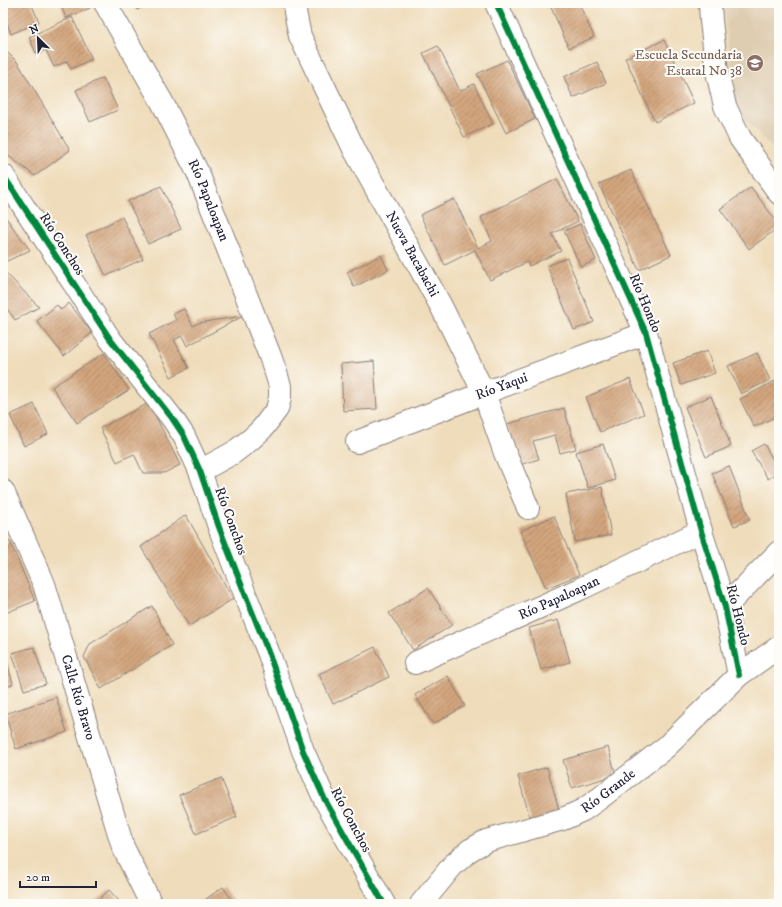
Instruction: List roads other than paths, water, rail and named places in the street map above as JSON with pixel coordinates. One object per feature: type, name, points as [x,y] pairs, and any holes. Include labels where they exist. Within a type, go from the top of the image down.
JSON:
[{"type":"street","name":"Río Papaloapan","points":[[106,3],[162,102],[198,173],[280,386],[280,398],[277,409],[262,429],[232,453],[200,471]]},
{"type":"street","name":"Nueva Bacabachi","points":[[296,3],[295,12],[300,36],[355,151],[440,306],[484,393],[505,454],[528,508]]},
{"type":"street","name":"Río Hondo","points":[[496,3],[646,333],[701,531],[725,607],[739,675]]},
{"type":"street","points":[[710,3],[717,72],[725,106],[740,138],[779,193]]},
{"type":"street","name":"Río Conchos","points":[[3,175],[110,339],[172,418],[184,436],[200,471],[219,527],[269,654],[303,751],[325,800],[384,904]]},
{"type":"street","name":"Río Yaqui","points":[[358,442],[484,393],[646,333]]},
{"type":"street","name":"Calle Río Bravo","points":[[3,491],[44,584],[122,846],[151,904]]},
{"type":"street","name":"Río Papaloapan","points":[[415,663],[580,589],[701,531]]},
{"type":"street","points":[[725,607],[779,552]]},
{"type":"street","name":"Río Grande","points":[[421,904],[453,866],[470,850],[486,841],[563,819],[583,810],[600,798],[666,747],[739,675],[779,647]]},
{"type":"place","name":"Escuela Secundaria Estatal No 38","points":[[755,63]]}]
